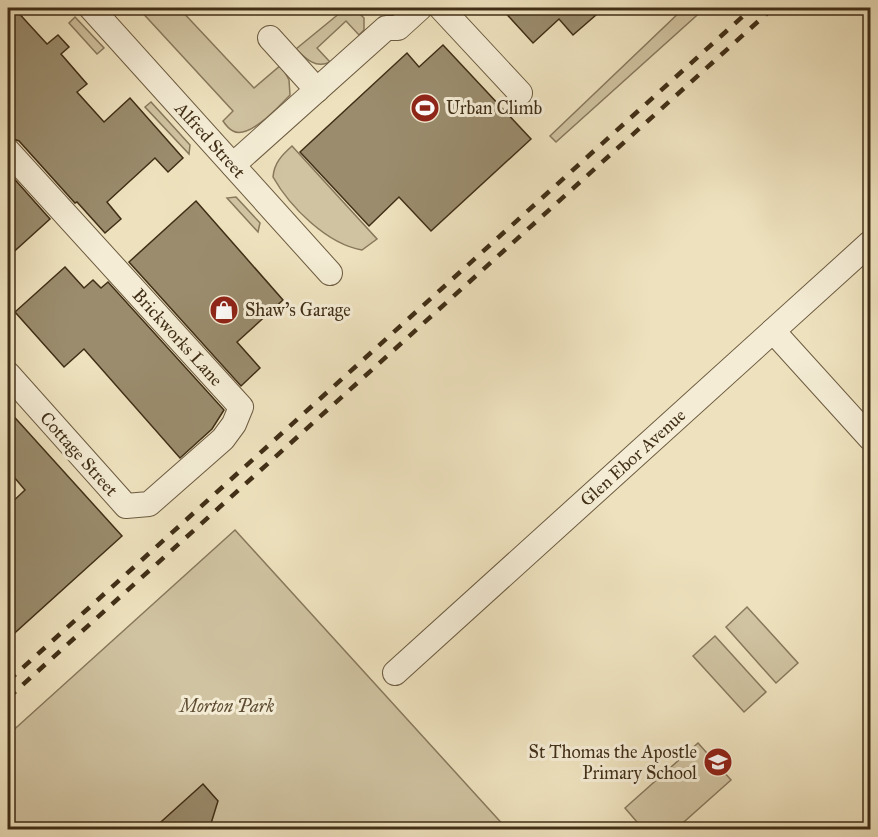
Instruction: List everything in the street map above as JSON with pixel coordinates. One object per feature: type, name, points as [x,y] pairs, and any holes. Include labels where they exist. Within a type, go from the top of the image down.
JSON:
[{"type":"street","name":"Alfred Street","points":[[91,8],[330,273]]},
{"type":"street","points":[[233,165],[386,28],[398,28],[420,8]]},
{"type":"street","points":[[441,8],[519,93]]},
{"type":"street","points":[[270,38],[317,90]]},
{"type":"street","name":"Brickworks Lane","points":[[8,151],[241,407],[234,424],[223,439],[138,505]]},
{"type":"street","name":"Glen Ebor Avenue","points":[[395,673],[870,243]]},
{"type":"street","points":[[773,331],[870,438]]},
{"type":"street","name":"Cottage Street","points":[[8,374],[138,505]]},
{"type":"green space","points":[[138,8],[179,8],[254,88],[281,65],[289,80],[290,95],[255,126],[247,131],[233,131],[223,121],[233,111]]},
{"type":"green space","points":[[346,8],[354,8],[364,18],[364,30],[359,35],[346,21],[317,48],[330,62],[316,64],[296,49]]},
{"type":"green space","points":[[684,8],[705,8],[556,142],[550,136]]},
{"type":"green space","points":[[75,17],[104,48],[97,54],[69,23]]},
{"type":"green space","points":[[151,102],[190,145],[189,154],[145,107]]},
{"type":"green space","points":[[292,146],[377,239],[362,250],[349,246],[323,232],[299,212],[273,177],[279,160]]},
{"type":"green space","points":[[236,197],[260,223],[258,232],[227,198]]},
{"type":"green space","name":"Morton Park","points":[[235,530],[507,829],[8,829],[8,735]]},
{"type":"green space","points":[[747,607],[798,663],[776,683],[726,627]]},
{"type":"green space","points":[[715,636],[766,692],[744,712],[693,656]]},
{"type":"green space","points":[[698,743],[731,780],[676,829],[643,829],[625,808]]},
{"type":"building","points":[[8,8],[14,8],[47,44],[58,35],[69,47],[61,54],[87,84],[77,92],[104,122],[130,98],[183,158],[168,172],[155,158],[107,202],[121,219],[105,233],[19,141],[8,137]]},
{"type":"building","points":[[501,8],[604,8],[573,35],[559,19],[533,43]]},
{"type":"building","name":"Urban Climb","points":[[443,45],[531,139],[431,231],[399,197],[369,226],[300,152],[407,53],[419,67]]},
{"type":"building","points":[[8,174],[50,219],[8,257]]},
{"type":"building","points":[[196,201],[283,300],[237,342],[260,368],[241,386],[129,262]]},
{"type":"building","points":[[65,267],[84,288],[93,280],[101,288],[108,282],[224,410],[212,429],[180,458],[84,349],[64,367],[15,312]]},
{"type":"building","points":[[8,410],[122,536],[8,639],[8,506],[25,490],[8,470]]},
{"type":"building","points":[[203,784],[218,801],[209,830],[152,830]]},
{"type":"railway","points":[[8,681],[752,8]]},
{"type":"railway","points":[[8,698],[773,8]]},
{"type":"place","name":"Urban Climb","points":[[425,108]]},
{"type":"place","name":"Shaw's Garage","points":[[224,310]]},
{"type":"place","name":"St Thomas the Apostle Primary School","points":[[718,762]]}]
